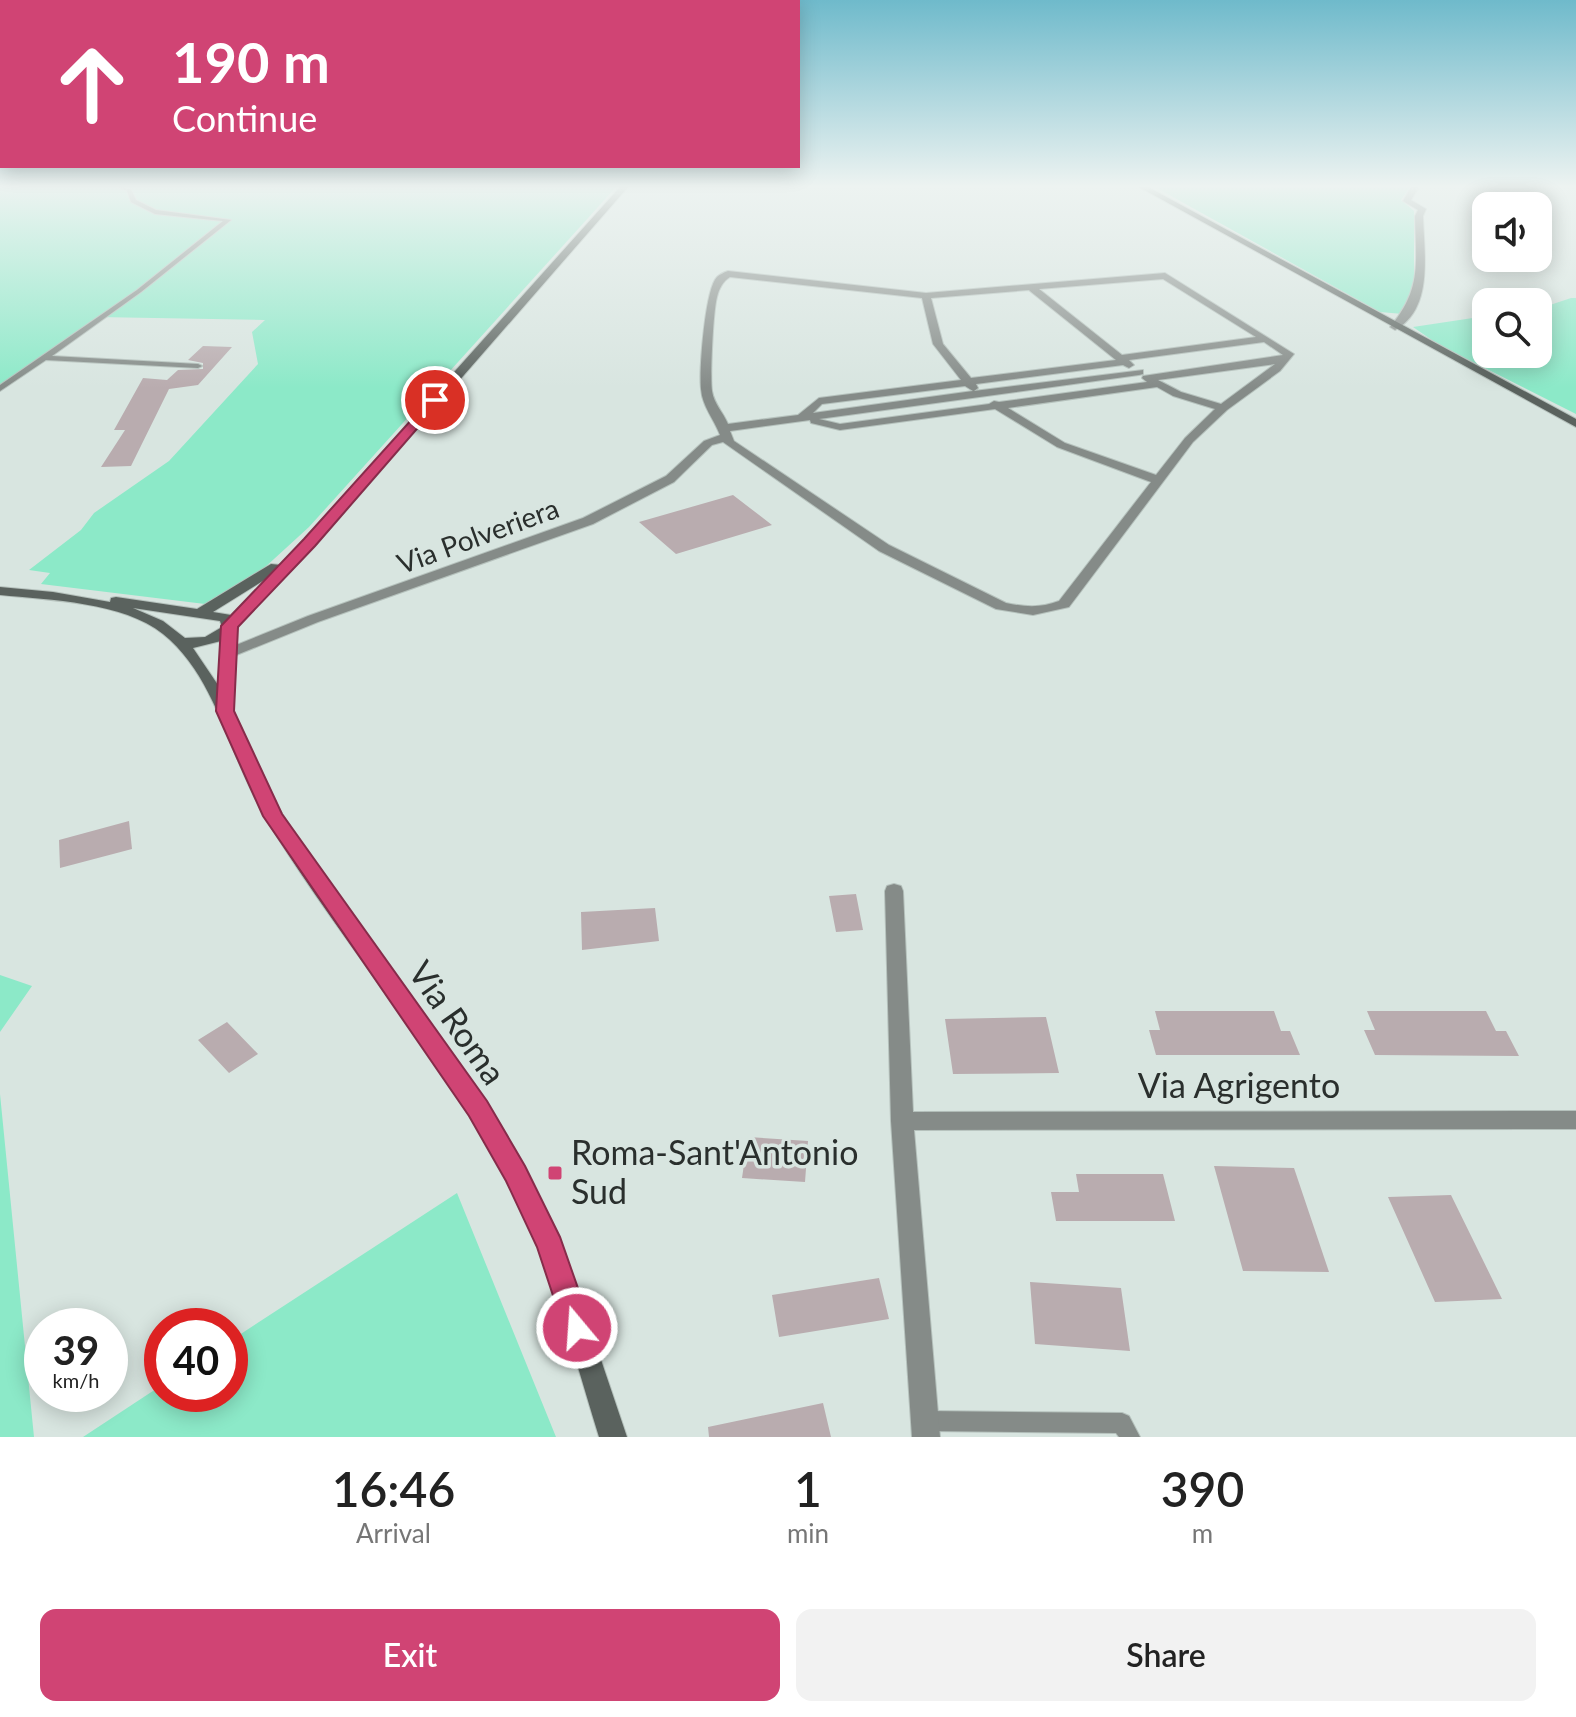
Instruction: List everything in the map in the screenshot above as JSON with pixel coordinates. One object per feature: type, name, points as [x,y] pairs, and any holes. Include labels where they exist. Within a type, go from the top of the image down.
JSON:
[{"type":"street","points":[[44,595],[123,611],[174,637],[197,643],[215,638],[229,628],[310,543],[565,254]]},
{"type":"street","points":[[1264,254],[1576,424]]},
{"type":"street","points":[[1395,327],[1410,314],[1420,288],[1420,254]]},
{"type":"street","points":[[737,274],[926,296],[1165,276],[1286,351],[1287,359],[1223,408],[1189,440],[1155,479],[1064,604],[1038,612],[1001,606],[884,548],[729,443],[710,405],[706,388],[712,297],[723,276],[737,274]]},
{"type":"street","points":[[1033,289],[1148,378],[1223,408]]},
{"type":"street","points":[[926,296],[938,344],[966,382],[980,395],[1061,445],[1155,479]]},
{"type":"street","points":[[801,418],[819,401],[1266,339]]},
{"type":"street","points":[[726,432],[801,418],[1287,359]]},
{"type":"street","points":[[801,418],[840,427],[996,406],[1148,378]]},
{"type":"street","name":"Via Polveriera","points":[[229,653],[313,619],[588,521],[670,479],[708,443],[726,432]]},
{"type":"street","points":[[174,637],[177,625],[202,615],[248,587],[310,543]]},
{"type":"street","points":[[0,591],[226,618],[229,653],[225,711]]},
{"type":"street","name":"Via Roma","points":[[174,637],[194,658],[225,711],[273,816],[478,1109],[516,1174],[550,1246],[613,1437]]},
{"type":"street","points":[[894,891],[902,1121],[926,1429]]},
{"type":"street","name":"Via Agrigento","points":[[902,1121],[1576,1120]]},
{"type":"lane","points":[[0,389],[47,358],[183,254]]},
{"type":"lane","points":[[47,358],[198,366]]},
{"type":"lane","points":[[926,1429],[1122,1423],[1130,1437]]},
{"type":"green space","points":[[0,254],[555,254],[309,527],[251,580],[205,604],[41,584],[50,573],[29,570],[81,530],[94,513],[169,461],[258,364],[252,332],[265,320],[97,317],[0,385]]},
{"type":"green space","points":[[1276,254],[1414,254],[1414,287],[1403,314],[1380,312]]},
{"type":"green space","points":[[1576,298],[1576,414],[1485,368],[1552,368],[1552,304]]},
{"type":"green space","points":[[1472,318],[1472,362],[1439,345],[1413,327]]},
{"type":"green space","points":[[0,975],[32,986],[0,1032]]},
{"type":"green space","points":[[0,1094],[24,1336],[24,1412],[32,1412],[34,1437],[0,1437]]},
{"type":"green space","points":[[457,1193],[556,1437],[83,1437],[121,1412],[128,1412],[128,1407],[144,1397],[144,1412],[248,1412],[248,1329]]},
{"type":"building","points":[[203,346],[232,347],[198,385],[169,389],[131,466],[101,467],[125,430],[114,430],[143,378],[167,380],[178,370],[203,369],[203,363],[188,360]]},
{"type":"building","points":[[733,495],[772,525],[676,554],[639,522]]},
{"type":"building","points":[[129,821],[132,849],[60,868],[59,840]]},
{"type":"building","points":[[856,894],[863,930],[836,932],[829,896]]},
{"type":"building","points":[[655,908],[659,941],[582,950],[581,912]]},
{"type":"building","points":[[1155,1011],[1274,1011],[1281,1031],[1290,1031],[1300,1055],[1156,1055],[1149,1030],[1160,1030]]},
{"type":"building","points":[[1367,1011],[1486,1011],[1496,1031],[1506,1031],[1519,1056],[1375,1055],[1364,1030],[1375,1030]]},
{"type":"building","points":[[1046,1017],[1059,1073],[953,1074],[945,1019]]},
{"type":"building","points":[[227,1022],[258,1054],[229,1073],[198,1040]]},
{"type":"building","points":[[748,1137],[808,1141],[805,1182],[742,1178]]},
{"type":"building","points":[[1214,1166],[1294,1168],[1329,1272],[1243,1271]]},
{"type":"building","points":[[1076,1174],[1163,1174],[1175,1221],[1056,1221],[1051,1192],[1079,1192]]},
{"type":"building","points":[[1451,1195],[1502,1299],[1435,1302],[1388,1197]]},
{"type":"building","points":[[879,1278],[889,1319],[779,1337],[772,1295]]},
{"type":"building","points":[[1030,1282],[1121,1288],[1130,1351],[1035,1344]]},
{"type":"building","points":[[823,1403],[831,1437],[709,1437],[708,1427]]},
{"type":"place","name":"Roma-Sant'Antonio Sud","points":[[555,1173]]},
{"type":"route","points":[[435,400],[310,543],[229,626],[225,711],[273,816],[478,1109],[516,1174],[550,1246],[577,1328]]}]
